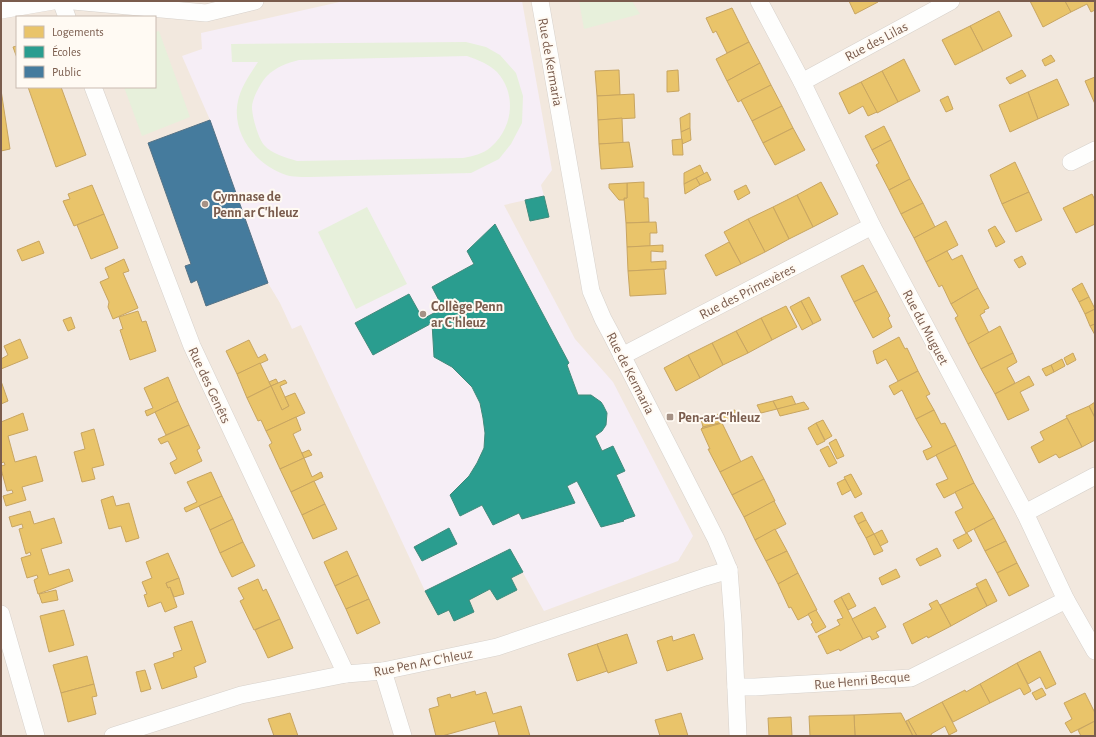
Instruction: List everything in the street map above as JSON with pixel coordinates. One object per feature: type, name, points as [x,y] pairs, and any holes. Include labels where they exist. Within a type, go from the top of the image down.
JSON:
[{"type":"street","points":[[1,10],[53,1]]},
{"type":"street","points":[[61,1],[67,16]]},
{"type":"street","points":[[73,1],[116,3],[206,13],[255,1]]},
{"type":"street","name":"Rue de Kermaria","points":[[540,1],[591,291],[603,319],[716,539],[729,570],[734,622],[738,736]]},
{"type":"street","name":"Rue du Muguet","points":[[759,1],[802,82],[872,226],[1024,512],[1066,600],[1095,651]]},
{"type":"street","name":"Rue des Lilas","points":[[802,82],[951,1]]},
{"type":"street","name":"Rue des Genêts","points":[[93,88],[192,346],[346,674]]},
{"type":"street","points":[[1071,162],[1095,150]]},
{"type":"street","name":"Rue des Primevères","points":[[622,356],[872,226]]},
{"type":"street","points":[[1024,512],[1095,476]]},
{"type":"street","name":"Rue Pen Ar C'hleuz","points":[[113,736],[241,695],[346,674],[384,671],[497,647],[705,576],[729,570]]},
{"type":"street","name":"Rue Henri Becque","points":[[736,687],[912,678],[1066,600]]},
{"type":"street","points":[[1,614],[36,736]]},
{"type":"street","points":[[384,671],[403,736]]},
{"type":"shaded area","points":[[1,1],[1095,1],[1095,736],[1,736]]},
{"type":"shaded area","name":"Collège Penn ar C'hleuz","points":[[344,1],[522,1],[552,170],[541,185],[544,196],[504,205],[575,339],[613,382],[693,536],[678,561],[544,611],[510,549],[425,591],[301,325],[292,329],[280,303],[268,283],[210,120],[182,56],[202,49],[201,33]]},
{"type":"green space","points":[[579,1],[632,1],[640,14],[584,29]]},
{"type":"green space","points":[[159,31],[190,117],[142,136],[124,88],[156,88],[156,32]]},
{"type":"green space","points":[[466,42],[486,47],[500,55],[516,73],[523,96],[522,123],[511,144],[499,159],[471,173],[310,177],[295,177],[286,175],[274,170],[254,154],[241,134],[237,110],[239,97],[245,83],[258,62],[232,62],[231,44]],"holes":[[[467,56],[487,64],[497,72],[508,90],[510,100],[510,111],[504,130],[491,147],[478,154],[463,158],[297,161],[280,155],[267,148],[262,142],[254,121],[252,107],[257,91],[270,73],[290,62],[299,60]]]},
{"type":"green space","points":[[367,207],[407,284],[356,309],[318,232]]},
{"type":"building: Logements","points":[[849,1],[878,1],[878,2],[855,14]]},
{"type":"building: Logements","points":[[1030,1],[1065,1],[1071,12],[1043,27]]},
{"type":"building: Logements","points":[[1065,1],[1095,1],[1095,10],[1091,12],[1087,4],[1071,12]]},
{"type":"building: Logements","points":[[732,8],[749,42],[727,53],[716,31],[713,33],[706,18]]},
{"type":"building: Logements","points":[[999,11],[1012,36],[983,51],[970,26]]},
{"type":"building: Logements","points":[[970,26],[983,51],[955,65],[942,40]]},
{"type":"building: Logements","points":[[749,42],[760,63],[727,81],[716,59]]},
{"type":"building: Logements","points":[[16,46],[16,55],[13,47]]},
{"type":"building: Logements","points":[[1051,55],[1055,61],[1045,66],[1042,60]]},
{"type":"building: Logements","points":[[904,59],[920,91],[898,102],[882,71]]},
{"type":"building: Logements","points":[[760,63],[771,85],[738,102],[727,81]]},
{"type":"building: Logements","points":[[619,70],[620,95],[597,96],[595,71]]},
{"type":"building: Logements","points":[[678,70],[679,91],[667,92],[667,71]]},
{"type":"building: Logements","points":[[1022,70],[1026,76],[1010,84],[1006,78]]},
{"type":"building: Logements","points":[[882,71],[898,102],[877,113],[861,82]]},
{"type":"building: Logements","points":[[1095,77],[1095,104],[1085,81]]},
{"type":"building: Logements","points":[[1057,79],[1069,105],[1038,119],[1028,92]]},
{"type":"building: Logements","points":[[861,82],[877,112],[868,116],[863,106],[849,114],[839,93]]},
{"type":"building: Logements","points":[[771,85],[782,106],[752,121],[741,100]]},
{"type":"building: Logements","points":[[28,88],[61,88],[86,155],[56,167]]},
{"type":"building: Logements","points":[[1,90],[10,149],[1,151]]},
{"type":"building: Logements","points":[[1028,92],[1038,119],[1010,132],[999,105]]},
{"type":"building: Logements","points":[[634,94],[635,118],[598,120],[597,96]]},
{"type":"building: Logements","points":[[948,96],[953,109],[946,112],[940,100]]},
{"type":"building: Logements","points":[[782,106],[793,128],[763,143],[752,121]]},
{"type":"building: Logements","points":[[690,113],[690,128],[681,132],[680,118]]},
{"type":"building: Logements","points":[[622,118],[623,143],[599,144],[598,120]]},
{"type":"building: Logements","points":[[884,126],[891,140],[872,150],[865,136]]},
{"type":"building: Logements","points":[[690,128],[691,140],[682,144],[681,132]]},
{"type":"building: Logements","points":[[793,128],[805,150],[775,165],[763,143]]},
{"type":"building: Logements","points":[[682,139],[683,155],[673,155],[672,140]]},
{"type":"building: Logements","points":[[891,140],[910,179],[889,190],[876,165],[879,163],[872,150]]},
{"type":"building: Logements","points":[[629,142],[633,167],[601,169],[599,144]]},
{"type":"building: Logements","points":[[1015,162],[1029,192],[1002,204],[990,175]]},
{"type":"building: Logements","points":[[700,165],[704,174],[684,184],[684,173]]},
{"type":"building: Logements","points":[[707,172],[711,180],[700,185],[696,178]]},
{"type":"building: Logements","points":[[696,178],[700,185],[685,194],[684,184]]},
{"type":"building: Logements","points":[[910,179],[923,203],[901,214],[889,190]]},
{"type":"building: Logements","points":[[644,182],[644,198],[648,198],[649,222],[626,223],[624,198],[627,198],[627,183]]},
{"type":"building: Logements","points":[[821,182],[838,214],[813,227],[797,195]]},
{"type":"building: Logements","points":[[627,183],[627,198],[624,198],[624,200],[619,200],[609,188],[609,184]]},
{"type":"building: Logements","points":[[92,185],[104,214],[74,226],[63,201],[70,199],[68,194]]},
{"type":"building: Logements","points":[[746,185],[750,193],[738,200],[734,191]]},
{"type":"building: Logements","points":[[1029,192],[1042,220],[1016,232],[1002,204]]},
{"type":"building: Logements","points":[[1092,194],[1095,200],[1095,224],[1076,233],[1063,208]]},
{"type":"building: Logements","points":[[797,195],[813,227],[789,239],[773,207]]},
{"type":"building: Logements","points":[[923,203],[935,227],[914,238],[901,214]]},
{"type":"building: Logements","points":[[773,207],[789,239],[765,252],[748,219]]},
{"type":"building: Logements","points":[[104,214],[118,248],[91,259],[77,225]]},
{"type":"building: Logements","points":[[748,219],[765,252],[741,264],[724,232]]},
{"type":"building: Logements","points":[[946,221],[958,245],[926,262],[914,238]]},
{"type":"building: Logements","points":[[656,222],[657,233],[650,233],[650,246],[627,247],[626,223]]},
{"type":"building: Logements","points":[[995,226],[1005,242],[996,247],[988,230]]},
{"type":"building: Logements","points":[[39,241],[44,253],[22,261],[17,250]]},
{"type":"building: Logements","points":[[729,242],[741,264],[716,276],[705,255]]},
{"type":"building: Logements","points":[[663,245],[663,252],[651,251],[651,262],[666,261],[666,269],[628,271],[627,247]]},
{"type":"building: Logements","points":[[947,251],[952,260],[962,255],[978,288],[951,304],[942,285],[939,287],[926,262]]},
{"type":"building: Logements","points":[[1022,256],[1026,264],[1019,268],[1014,260]]},
{"type":"building: Logements","points":[[124,259],[129,271],[123,273],[138,308],[113,319],[108,307],[109,302],[100,282],[109,278],[105,268]]},
{"type":"building: Logements","points":[[863,265],[877,291],[854,302],[841,276]]},
{"type":"building: Logements","points":[[664,269],[666,294],[630,296],[628,271]]},
{"type":"building: Logements","points":[[1082,283],[1089,297],[1079,302],[1072,289]]},
{"type":"building: Logements","points":[[978,288],[989,308],[984,310],[985,312],[980,315],[989,333],[968,344],[955,318],[958,316],[951,304]]},
{"type":"building: Logements","points":[[877,291],[890,316],[888,318],[892,327],[873,338],[854,302]]},
{"type":"building: Logements","points":[[809,297],[821,320],[813,324],[801,301]]},
{"type":"building: Logements","points":[[1089,297],[1095,309],[1085,314],[1079,302]]},
{"type":"building: Logements","points":[[801,301],[813,324],[802,330],[790,307]]},
{"type":"building: Logements","points":[[786,306],[797,327],[772,340],[761,318]]},
{"type":"building: Logements","points":[[1095,309],[1095,324],[1090,326],[1085,314]]},
{"type":"building: Logements","points":[[138,311],[142,322],[146,321],[156,351],[130,360],[120,330],[123,329],[119,317]]},
{"type":"building: Logements","points":[[71,317],[75,328],[68,331],[63,320]]},
{"type":"building: Logements","points":[[761,318],[772,340],[748,353],[736,331]]},
{"type":"building: Logements","points":[[1095,324],[1095,335],[1090,326]]},
{"type":"building: Logements","points":[[1000,326],[1013,353],[981,369],[968,344]]},
{"type":"building: Logements","points":[[736,331],[748,353],[723,365],[712,343]]},
{"type":"building: Logements","points":[[899,337],[905,349],[907,348],[918,371],[898,381],[886,359],[877,364],[873,351]]},
{"type":"building: Logements","points":[[20,339],[28,358],[1,369],[1,359],[8,355],[4,346]]},
{"type":"building: Logements","points":[[249,340],[258,358],[265,354],[268,360],[237,374],[226,351]]},
{"type":"building: Logements","points":[[712,343],[723,365],[700,378],[688,355]]},
{"type":"building: Logements","points":[[1013,353],[1017,362],[1007,368],[1015,383],[995,394],[981,369]]},
{"type":"building: Logements","points":[[1073,353],[1076,360],[1067,365],[1064,358]]},
{"type":"building: Logements","points":[[688,355],[700,378],[676,391],[664,368]]},
{"type":"building: Logements","points":[[1062,359],[1065,366],[1054,372],[1051,365]]},
{"type":"building: Logements","points":[[260,363],[271,386],[247,398],[237,374]]},
{"type":"building: Logements","points":[[1051,365],[1054,372],[1046,376],[1042,369]]},
{"type":"building: Logements","points":[[918,371],[930,394],[926,396],[934,410],[916,419],[902,390],[894,395],[889,386]]},
{"type":"building: Logements","points":[[1029,376],[1034,385],[1020,392],[1029,410],[1008,420],[995,394]]},
{"type":"building: Logements","points":[[168,377],[178,401],[147,416],[145,411],[153,408],[144,388]]},
{"type":"building: Logements","points":[[276,379],[278,383],[271,386],[269,382]]},
{"type":"building: Logements","points":[[285,380],[287,383],[280,386],[289,406],[282,410],[271,386]]},
{"type":"building: Logements","points":[[1,381],[8,401],[1,404]]},
{"type":"building: Logements","points":[[271,386],[282,410],[289,406],[285,397],[295,393],[305,413],[266,431],[261,420],[258,421],[247,398]]},
{"type":"building: Logements","points":[[792,396],[796,405],[777,409],[773,401]]},
{"type":"building: Logements","points":[[178,401],[189,425],[166,435],[155,412]]},
{"type":"building: Logements","points":[[773,401],[777,409],[761,413],[757,405]]},
{"type":"building: Logements","points":[[804,402],[809,409],[780,416],[777,409]]},
{"type":"building: Logements","points":[[1095,402],[1095,418],[1089,406]]},
{"type":"building: Logements","points":[[1089,406],[1095,418],[1095,440],[1082,447],[1066,416]]},
{"type":"building: Logements","points":[[735,410],[736,419],[723,422],[719,414]]},
{"type":"building: Logements","points":[[934,410],[941,424],[945,423],[956,445],[927,460],[923,451],[932,447],[916,419]]},
{"type":"building: Logements","points":[[23,413],[28,430],[8,436],[15,462],[36,456],[43,481],[22,487],[26,500],[6,506],[3,496],[13,493],[12,490],[7,491],[1,469],[1,466],[5,465],[4,462],[1,463],[1,422]]},
{"type":"building: Logements","points":[[719,414],[723,422],[703,427],[701,419]]},
{"type":"building: Logements","points":[[296,417],[301,430],[293,434],[304,458],[280,469],[269,445],[272,443],[266,431]]},
{"type":"building: Logements","points":[[1067,418],[1082,447],[1059,458],[1056,454],[1039,463],[1031,447],[1044,440],[1040,432]]},
{"type":"building: Logements","points":[[823,420],[832,436],[825,440],[816,423]]},
{"type":"building: Logements","points":[[723,422],[722,423],[701,429],[703,427]]},
{"type":"building: Logements","points":[[722,423],[741,462],[720,472],[708,449],[710,449],[701,429]]},
{"type":"building: Logements","points":[[816,423],[825,441],[817,445],[808,428]]},
{"type":"building: Logements","points":[[189,425],[200,448],[197,450],[202,461],[175,474],[170,463],[177,459],[168,441],[161,444],[158,439]]},
{"type":"building: Logements","points":[[94,429],[104,465],[92,468],[95,479],[82,482],[74,452],[85,449],[81,433]]},
{"type":"building: Logements","points":[[836,439],[844,456],[837,459],[829,443]]},
{"type":"building: Logements","points":[[956,445],[974,483],[944,498],[936,484],[948,479],[936,455]]},
{"type":"building: Logements","points":[[828,446],[837,463],[829,467],[820,450]]},
{"type":"building: Logements","points":[[309,450],[312,455],[304,458],[302,453]]},
{"type":"building: Logements","points":[[752,456],[764,479],[732,495],[720,472]]},
{"type":"building: Logements","points":[[304,458],[312,477],[321,472],[323,477],[291,492],[280,469]]},
{"type":"building: Logements","points":[[211,472],[222,496],[186,512],[184,508],[197,502],[187,482]]},
{"type":"building: Logements","points":[[851,474],[862,494],[855,498],[844,477]]},
{"type":"building: Logements","points":[[764,479],[775,501],[744,517],[732,495]]},
{"type":"building: Logements","points":[[845,479],[851,490],[842,495],[837,483]]},
{"type":"building: Logements","points":[[314,481],[325,504],[302,515],[291,492]]},
{"type":"building: Logements","points":[[974,483],[994,518],[966,533],[955,512],[963,508],[955,492]]},
{"type":"building: Logements","points":[[113,496],[116,506],[129,503],[139,538],[126,542],[121,526],[109,529],[101,500]]},
{"type":"building: Logements","points":[[222,496],[233,519],[210,530],[199,506]]},
{"type":"building: Logements","points":[[774,501],[786,524],[755,540],[744,517]]},
{"type":"building: Logements","points":[[325,504],[337,529],[313,539],[302,515]]},
{"type":"building: Logements","points":[[30,511],[34,524],[54,518],[62,543],[41,549],[49,575],[69,569],[73,581],[38,594],[34,580],[38,578],[37,575],[27,578],[21,558],[31,555],[30,552],[26,554],[19,529],[23,528],[22,524],[12,527],[9,517]]},
{"type":"building: Logements","points":[[862,512],[866,520],[858,524],[854,516]]},
{"type":"building: Logements","points":[[994,518],[1006,541],[985,551],[974,529]]},
{"type":"building: Logements","points":[[233,519],[243,542],[220,553],[210,530]]},
{"type":"building: Logements","points":[[866,520],[874,534],[866,538],[858,524]]},
{"type":"building: Logements","points":[[775,529],[787,551],[766,561],[755,540]]},
{"type":"building: Logements","points":[[882,530],[888,542],[880,546],[874,534]]},
{"type":"building: Logements","points":[[967,533],[972,541],[958,549],[953,540]]},
{"type":"building: Logements","points":[[874,534],[883,551],[874,555],[866,538]]},
{"type":"building: Logements","points":[[1006,541],[1017,563],[997,573],[985,551]]},
{"type":"building: Logements","points":[[243,542],[255,566],[232,577],[220,553]]},
{"type":"building: Logements","points":[[937,548],[941,556],[920,566],[916,559]]},
{"type":"building: Logements","points":[[347,551],[358,575],[335,586],[324,562]]},
{"type":"building: Logements","points":[[787,551],[798,573],[778,584],[766,561]]},
{"type":"building: Logements","points":[[168,553],[179,578],[166,583],[168,588],[170,587],[177,607],[165,612],[161,602],[148,607],[144,595],[147,594],[142,582],[152,578],[146,562]]},
{"type":"building: Logements","points":[[1017,563],[1029,586],[1009,596],[997,573]]},
{"type":"building: Logements","points":[[896,569],[900,577],[882,585],[879,578]]},
{"type":"building: Logements","points":[[798,573],[817,610],[798,620],[791,607],[789,608],[778,584]]},
{"type":"building: Logements","points":[[358,575],[369,599],[346,609],[335,586]]},
{"type":"building: Logements","points":[[179,578],[184,594],[174,597],[170,587],[168,588],[166,583]]},
{"type":"building: Logements","points":[[258,579],[263,591],[266,589],[280,619],[254,630],[240,601],[244,599],[238,588]]},
{"type":"building: Logements","points":[[986,579],[997,601],[987,606],[976,584]]},
{"type":"building: Logements","points":[[977,587],[987,606],[951,626],[940,605]]},
{"type":"building: Logements","points":[[56,590],[58,600],[42,603],[39,594]]},
{"type":"building: Logements","points":[[849,593],[856,606],[848,610],[841,597]]},
{"type":"building: Logements","points":[[841,597],[863,639],[840,651],[839,649],[827,654],[818,636],[840,625],[837,620],[843,618],[834,601]]},
{"type":"building: Logements","points":[[369,599],[380,623],[357,634],[346,609]]},
{"type":"building: Logements","points":[[937,600],[951,626],[928,638],[927,636],[912,644],[903,624],[932,609],[929,604]]},
{"type":"building: Logements","points":[[875,607],[886,627],[876,632],[879,637],[872,640],[870,636],[863,639],[852,619]]},
{"type":"building: Logements","points":[[64,610],[74,645],[49,652],[40,616]]},
{"type":"building: Logements","points":[[816,610],[826,627],[816,633],[808,614]]},
{"type":"building: Logements","points":[[280,619],[293,648],[268,658],[255,630]]},
{"type":"building: Logements","points":[[192,621],[206,662],[194,667],[197,677],[162,689],[154,664],[174,657],[173,653],[182,650],[174,627]]},
{"type":"building: Logements","points":[[627,634],[637,663],[608,673],[597,644]]},
{"type":"building: Logements","points":[[694,634],[703,659],[667,671],[657,641],[672,636],[673,641]]},
{"type":"building: Logements","points":[[597,644],[607,671],[577,681],[568,654]]},
{"type":"building: Logements","points":[[1040,651],[1056,684],[1046,689],[1040,677],[1028,684],[1017,663]]},
{"type":"building: Logements","points":[[87,656],[94,684],[61,693],[53,665]]},
{"type":"building: Logements","points":[[1017,663],[1031,691],[1024,695],[1020,688],[990,703],[980,684]]},
{"type":"building: Logements","points":[[145,670],[151,689],[141,692],[136,672]]},
{"type":"building: Logements","points":[[94,684],[97,696],[92,697],[96,714],[68,722],[61,693]]},
{"type":"building: Logements","points":[[980,684],[990,703],[953,722],[942,702],[965,690],[966,692]]},
{"type":"building: Logements","points":[[1042,688],[1046,695],[1036,700],[1032,693]]},
{"type":"building: Logements","points":[[475,691],[476,695],[486,692],[493,714],[521,706],[530,736],[495,736],[499,735],[495,721],[442,736],[436,736],[429,709],[439,706],[437,698],[450,694],[451,698]]},
{"type":"building: Logements","points":[[1085,693],[1095,713],[1095,721],[1071,733],[1065,723],[1072,719],[1064,703]]},
{"type":"building: Logements","points":[[942,702],[957,731],[949,735],[945,726],[931,734],[932,736],[917,736],[908,720]]},
{"type":"building: Logements","points":[[290,713],[298,736],[274,736],[268,719]]},
{"type":"building: Logements","points":[[681,713],[688,736],[660,736],[655,720]]},
{"type":"building: Logements","points":[[901,713],[913,736],[855,736],[854,715]]},
{"type":"building: Logements","points":[[854,715],[855,736],[810,736],[809,716]]},
{"type":"building: Logements","points":[[791,717],[792,736],[769,736],[768,718]]},
{"type":"building: Logements","points":[[908,720],[917,736],[913,736],[906,721]]},
{"type":"building: Logements","points":[[1095,721],[1095,736],[1081,736],[1078,730]]},
{"type":"building: Écoles","points":[[544,196],[549,217],[530,221],[525,200]]},
{"type":"building: Écoles","points":[[495,224],[569,363],[567,365],[578,395],[591,395],[601,402],[607,413],[606,425],[602,431],[595,436],[602,451],[613,446],[625,471],[616,475],[635,516],[623,520],[624,521],[601,527],[577,481],[567,486],[575,503],[522,519],[519,513],[493,525],[482,505],[460,516],[450,495],[469,476],[484,448],[485,433],[483,418],[480,403],[472,387],[452,367],[434,357],[432,323],[373,355],[355,323],[409,294],[423,319],[443,308],[432,287],[474,264],[467,251]]},
{"type":"building: Écoles","points":[[449,528],[457,544],[422,561],[414,547]]},
{"type":"building: Écoles","points":[[510,549],[523,572],[511,578],[517,590],[497,600],[490,589],[469,600],[474,612],[454,621],[449,610],[438,615],[425,591]]},
{"type":"building: Public","name":"Gymnase de Penn ar C'hleuz","points":[[210,120],[268,283],[206,306],[197,280],[191,283],[185,266],[191,264],[148,143]]},
{"type":"place","name":"Gymnase de Penn ar C'hleuz","points":[[205,204]]},
{"type":"place","name":"Collège Penn ar C'hleuz","points":[[423,314]]},
{"type":"place","name":"Pen-ar-C'hleuz","points":[[670,417]]}]
